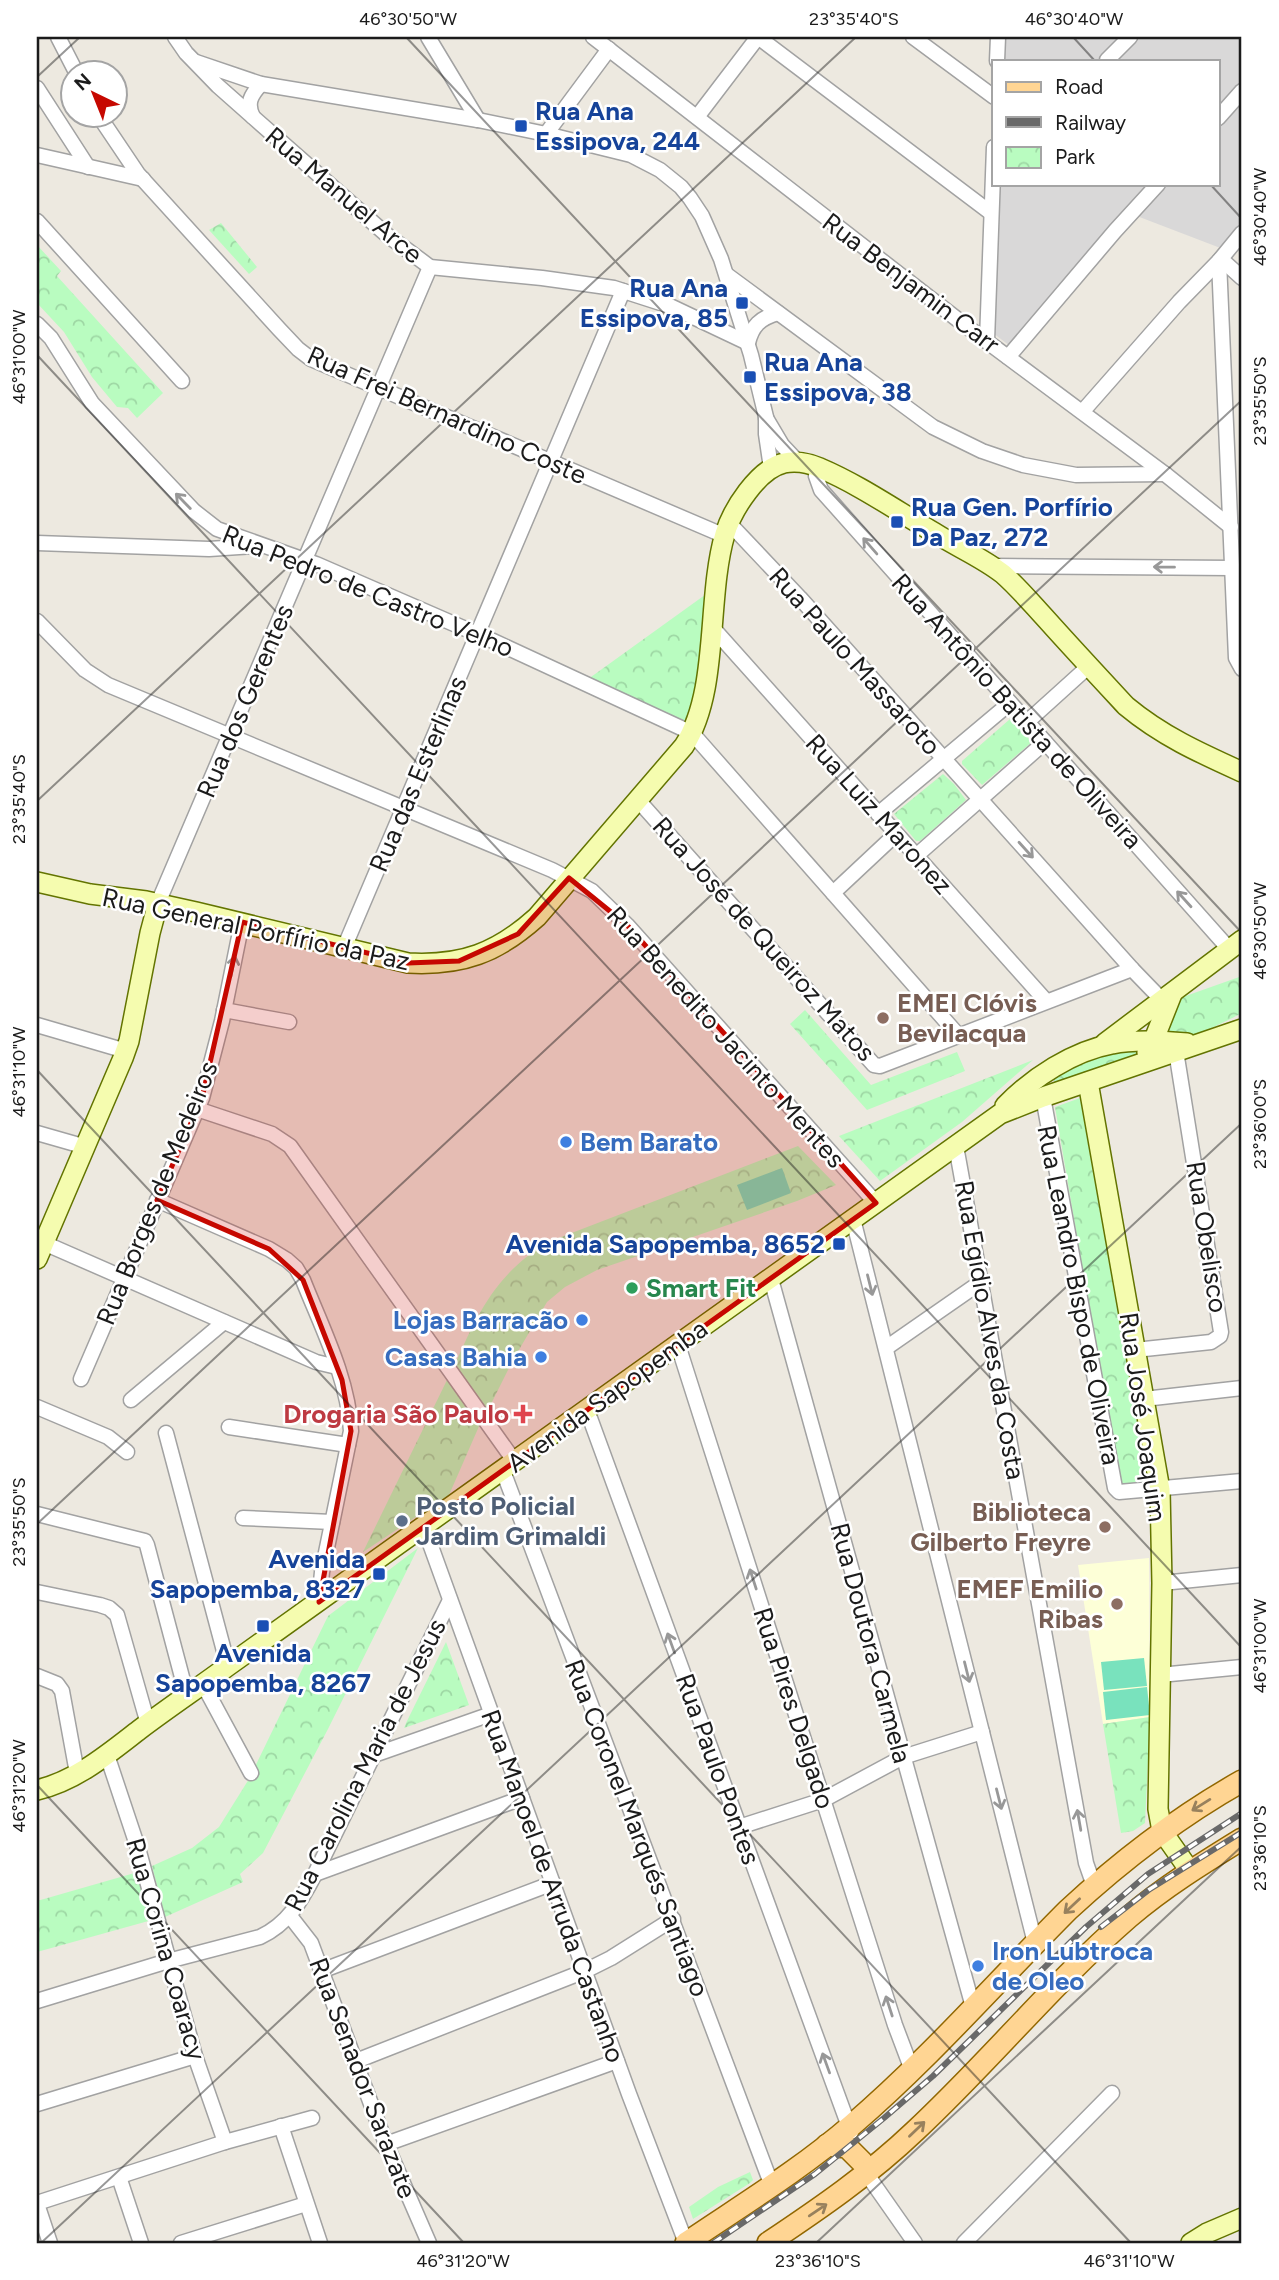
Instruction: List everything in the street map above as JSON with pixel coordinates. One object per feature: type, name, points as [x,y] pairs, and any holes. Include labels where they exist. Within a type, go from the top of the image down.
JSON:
[{"type":"main road","points":[[686,2243],[772,2186],[850,2127],[912,2070],[1035,1942],[1094,1886],[1162,1831],[1242,1781]]},
{"type":"main road","points":[[768,2243],[828,2203],[864,2168],[916,2131],[1092,1951],[1130,1916],[1190,1871],[1242,1839]]},
{"type":"main road","points":[[827,2145],[847,2147],[864,2168]]},
{"type":"street","points":[[58,37],[70,60]]},
{"type":"street","name":"Rua Manuel Arce","points":[[175,37],[195,62],[253,117],[387,235],[430,267],[566,280],[623,291],[670,306],[748,343]]},
{"type":"street","points":[[428,37],[478,120]]},
{"type":"street","name":"Rua Benjamin Carr","points":[[593,37],[987,341],[1166,474],[1231,527]]},
{"type":"street","points":[[697,117],[758,37],[991,213]]},
{"type":"street","points":[[913,37],[992,96]]},
{"type":"street","points":[[997,60],[998,37]]},
{"type":"street","points":[[1107,60],[1130,37]]},
{"type":"street","points":[[546,134],[609,49]]},
{"type":"street","points":[[195,62],[261,84],[478,120],[631,155],[651,164],[668,176],[690,198],[702,216],[727,275],[748,343],[766,417],[771,468],[784,463],[807,464],[845,480],[993,566],[1015,585],[1126,706],[1165,735],[1242,772]]},
{"type":"street","points":[[253,117],[249,105],[251,97],[261,84]]},
{"type":"street","points":[[37,88],[88,167]]},
{"type":"street","points":[[1220,116],[1242,90]]},
{"type":"street","name":"Rua Frei Bernardino Coste","points":[[109,130],[143,180],[298,349],[311,359],[551,462],[727,530]]},
{"type":"street","points":[[37,155],[143,180]]},
{"type":"street","points":[[987,341],[992,186]]},
{"type":"street","points":[[1009,357],[1156,186]]},
{"type":"street","points":[[37,221],[182,381]]},
{"type":"street","points":[[1083,411],[1242,233]]},
{"type":"street","points":[[1220,260],[1242,278]]},
{"type":"street","points":[[1220,260],[1232,568],[1239,638],[1236,659],[1242,669]]},
{"type":"street","name":"Rua dos Gerentes","points":[[158,903],[430,267]]},
{"type":"street","points":[[727,275],[933,427],[991,455],[1023,465],[1076,475],[1166,474]]},
{"type":"street","name":"Rua das Esterlinas","points":[[344,948],[623,291]]},
{"type":"street","points":[[748,343],[755,325],[778,313]]},
{"type":"street","name":"Rua Pedro de Castro Velho","points":[[37,324],[51,338],[92,403],[194,512],[217,529],[305,560],[692,733]]},
{"type":"street","name":"Rua Antônio Batista de Oliveira","points":[[766,417],[782,445],[807,464],[816,476],[821,490],[1010,703],[1236,945]]},
{"type":"street","name":"Rua General Porfírio da Paz","points":[[37,882],[90,894],[158,903],[408,963],[459,961],[489,952],[518,934],[537,917],[684,746],[692,733],[704,696],[711,626],[727,530],[753,485],[771,468]]},
{"type":"street","name":"Rua Paulo Massaroto","points":[[727,530],[800,598],[1132,970],[1167,997]]},
{"type":"street","points":[[37,543],[209,549],[263,545]]},
{"type":"street","points":[[993,566],[1232,568]]},
{"type":"street","name":"Rua Benedito Jacinto Mentes","points":[[37,621],[94,677],[108,685],[569,878],[592,891],[627,925],[876,1203]]},
{"type":"street","name":"Rua Luiz Maronez","points":[[711,626],[1046,1001]]},
{"type":"street","points":[[1027,722],[1089,666]]},
{"type":"street","points":[[878,814],[1010,703]]},
{"type":"street","points":[[692,733],[958,1035]]},
{"type":"street","points":[[916,856],[1045,742]]},
{"type":"street","name":"Rua José de Queiroz Matos","points":[[637,799],[870,1062],[880,1066],[1132,970]]},
{"type":"street","points":[[833,893],[897,834]]},
{"type":"street","points":[[158,903],[126,1051],[86,1147],[39,1248],[124,1279],[316,1362],[337,1367]]},
{"type":"street","name":"Rua Borges de Medeiros","points":[[81,1379],[197,1109],[212,1063],[242,922]]},
{"type":"street","points":[[1101,1046],[1236,945]]},
{"type":"street","points":[[1132,1067],[1141,1060],[1153,1042],[1167,997]]},
{"type":"street","points":[[224,1010],[289,1022]]},
{"type":"street","points":[[37,1025],[126,1051]]},
{"type":"street","name":"Avenida Sapopemba","points":[[37,1790],[77,1773],[107,1755],[1000,1114],[1242,1030]]},
{"type":"street","name":"Avenida Sapopemba","points":[[1000,1114],[1006,1104],[1059,1064],[1101,1046],[1130,1041],[1199,1043]]},
{"type":"street","name":"Rua Obelisco","points":[[1135,1350],[1211,1342],[1220,1336],[1221,1332],[1177,1051]]},
{"type":"street","points":[[1048,1096],[1049,1082],[1059,1064]]},
{"type":"street","name":"Rua José Joaquim","points":[[1088,1082],[1160,1490],[1162,1583],[1158,1809],[1162,1831],[1190,1871]]},
{"type":"street","name":"Rua Leandro Bispo de Oliveira","points":[[1048,1096],[1115,1488],[1119,1492],[1160,1490]]},
{"type":"street","name":"Rua Coronel Marqués Santiago","points":[[197,1109],[272,1134],[290,1146],[460,1388],[509,1466],[772,2186]]},
{"type":"street","points":[[37,1133],[86,1147]]},
{"type":"street","name":"Rua Egídio Alves da Costa","points":[[956,1146],[1086,1863],[1094,1886]]},
{"type":"street","points":[[157,1200],[269,1249],[296,1268],[303,1280],[337,1367],[350,1414],[351,1431],[322,1572],[319,1602]]},
{"type":"street","points":[[853,1219],[1035,1942]]},
{"type":"street","name":"Rua Doutora Carmela","points":[[771,1279],[972,2007]]},
{"type":"street","points":[[886,1348],[981,1282]]},
{"type":"street","points":[[131,1400],[224,1322]]},
{"type":"street","name":"Rua Pires Delgado","points":[[678,1345],[895,2025],[912,2070]]},
{"type":"street","points":[[1144,1399],[1242,1388]]},
{"type":"street","points":[[37,1407],[108,1437],[127,1452]]},
{"type":"street","name":"Rua Paulo Pontes","points":[[587,1410],[864,2168],[915,2243]]},
{"type":"street","points":[[229,1427],[348,1445]]},
{"type":"street","points":[[166,1433],[228,1666]]},
{"type":"street","points":[[1160,1490],[1242,1481]]},
{"type":"street","points":[[37,1514],[145,1541],[195,1690],[251,1773]]},
{"type":"street","points":[[243,1518],[332,1522]]},
{"type":"street","name":"Rua Manoel de Arruda Castanho","points":[[424,1527],[617,2061],[686,2243]]},
{"type":"street","points":[[1162,1583],[1242,1575]]},
{"type":"street","points":[[37,1592],[100,1605],[117,1615],[148,1724]]},
{"type":"street","name":"Rua Carolina Maria de Jesus","points":[[37,2001],[168,1961],[260,1937],[274,1931],[290,1916],[315,1874],[450,1600]]},
{"type":"street","points":[[1160,1675],[1242,1667]]},
{"type":"street","points":[[37,1676],[57,1684],[62,1692],[77,1773]]},
{"type":"street","points":[[374,1755],[491,1714]]},
{"type":"street","points":[[740,1827],[823,1800],[903,1757],[982,1732]]},
{"type":"street","name":"Rua Corina Coaracy","points":[[107,1755],[138,1848],[195,2056],[225,2143]]},
{"type":"street","points":[[315,1874],[522,1798]]},
{"type":"street","points":[[321,1971],[553,1883]]},
{"type":"street","name":"Rua Senador Sarazate","points":[[290,1916],[311,1943],[386,2144],[429,2243]]},
{"type":"street","points":[[356,2061],[585,1971],[673,1919]]},
{"type":"street","points":[[37,2104],[195,2056]]},
{"type":"street","points":[[386,2144],[617,2061]]},
{"type":"street","points":[[964,2243],[1112,2092]]},
{"type":"street","points":[[50,2243],[37,2204],[225,2143],[312,2118]]},
{"type":"street","points":[[281,2126],[320,2243]]},
{"type":"street","points":[[119,2177],[141,2243]]},
{"type":"street","points":[[181,2243],[306,2204]]},
{"type":"street","points":[[1191,2243],[1242,2218]]},
{"type":"highlighted area","points":[[569,878],[627,925],[876,1203],[319,1602],[351,1431],[342,1380],[303,1280],[269,1249],[157,1200],[202,1098],[242,922],[408,963],[459,961],[518,934]]},
{"type":"shaded area","points":[[1003,37],[1242,37],[1242,229],[1223,249],[1129,213],[1014,349],[993,333],[998,186],[1220,186],[1220,60],[1002,60]]},
{"type":"shaded area","name":"EMEF Emilio Ribas","points":[[1149,1558],[1150,1717],[1103,1724],[1078,1565]]},
{"type":"green space","points":[[221,223],[257,267],[249,274],[209,230]]},
{"type":"green space","points":[[37,245],[61,271],[57,276],[163,393],[137,418],[128,408],[117,407],[92,377],[64,332],[37,303]]},
{"type":"green space","points":[[716,587],[692,733],[584,682]]},
{"type":"green space","points":[[1010,719],[1032,742],[982,785],[962,761]]},
{"type":"green space","points":[[943,774],[966,800],[920,841],[916,841],[894,814]]},
{"type":"green space","points":[[1242,976],[1242,1013],[1193,1035],[1175,1035],[1166,1026],[1180,998]]},
{"type":"green space","points":[[805,1010],[871,1085],[957,1052],[965,1071],[867,1110],[790,1024]]},
{"type":"green space","points":[[1128,1047],[1136,1051],[1138,1056],[1057,1086],[1054,1081],[1056,1073],[1069,1065]]},
{"type":"green space","points":[[1033,1060],[962,1122],[880,1181],[839,1136]]},
{"type":"green space","points":[[1080,1098],[1148,1485],[1124,1490],[1119,1484],[1055,1107]]},
{"type":"green space","points":[[798,1146],[836,1185],[597,1270],[565,1287],[547,1302],[513,1360],[486,1414],[453,1369],[484,1306],[500,1283],[521,1261],[543,1244]]},
{"type":"green space","points":[[782,1168],[791,1193],[747,1210],[737,1185]]},
{"type":"green space","points":[[447,1380],[480,1424],[449,1495],[363,1552]]},
{"type":"green space","points":[[418,1548],[263,1853],[240,1874],[243,1882],[165,1917],[152,1866],[192,1848],[219,1827],[249,1779],[328,1616]]},
{"type":"green space","points":[[446,1642],[469,1705],[404,1728],[407,1721]]},
{"type":"green space","points":[[1144,1658],[1147,1686],[1104,1690],[1101,1662]]},
{"type":"green space","points":[[1147,1687],[1150,1715],[1106,1720],[1103,1692]]},
{"type":"green space","points":[[1150,1717],[1145,1823],[1133,1831],[1121,1833],[1103,1724]]},
{"type":"green space","points":[[138,1872],[152,1920],[37,1952],[37,1901]]},
{"type":"green space","points":[[750,2172],[753,2180],[750,2183],[693,2219],[689,2207],[718,2187]]},
{"type":"railway","points":[[713,2243],[815,2174],[884,2118],[933,2076],[1086,1927],[1148,1874],[1242,1813]]},
{"type":"railway","points":[[1101,1927],[1150,1889],[1242,1832]]},
{"type":"place","name":"Rua Ana Essipova, 244","points":[[521,126]]},
{"type":"place","name":"Rua Ana Essipova, 85","points":[[742,303]]},
{"type":"place","name":"Rua Ana Essipova, 38","points":[[750,377]]},
{"type":"place","name":"Rua Gen. Porfírio Da Paz, 272","points":[[897,522]]},
{"type":"place","name":"EMEI Clóvis Bevilacqua","points":[[883,1018]]},
{"type":"place","name":"Bem Barato","points":[[566,1142]]},
{"type":"place","name":"Avenida Sapopemba, 8652","points":[[839,1244]]},
{"type":"place","name":"Smart Fit","points":[[632,1288]]},
{"type":"place","name":"Lojas Barracão","points":[[582,1320]]},
{"type":"place","name":"Casas Bahia","points":[[541,1357]]},
{"type":"place","name":"Drogaria São Paulo","points":[[523,1414]]},
{"type":"place","name":"Posto Policial Jardim Grimaldi","points":[[402,1521]]},
{"type":"place","name":"Biblioteca Gilberto Freyre","points":[[1105,1527]]},
{"type":"place","name":"Avenida Sapopemba, 8327","points":[[379,1574]]},
{"type":"place","name":"EMEF Emilio Ribas","points":[[1117,1604]]},
{"type":"place","name":"Avenida Sapopemba, 8267","points":[[263,1626]]},
{"type":"place","name":"Iron Lubtroca de Oleo","points":[[978,1966]]}]
